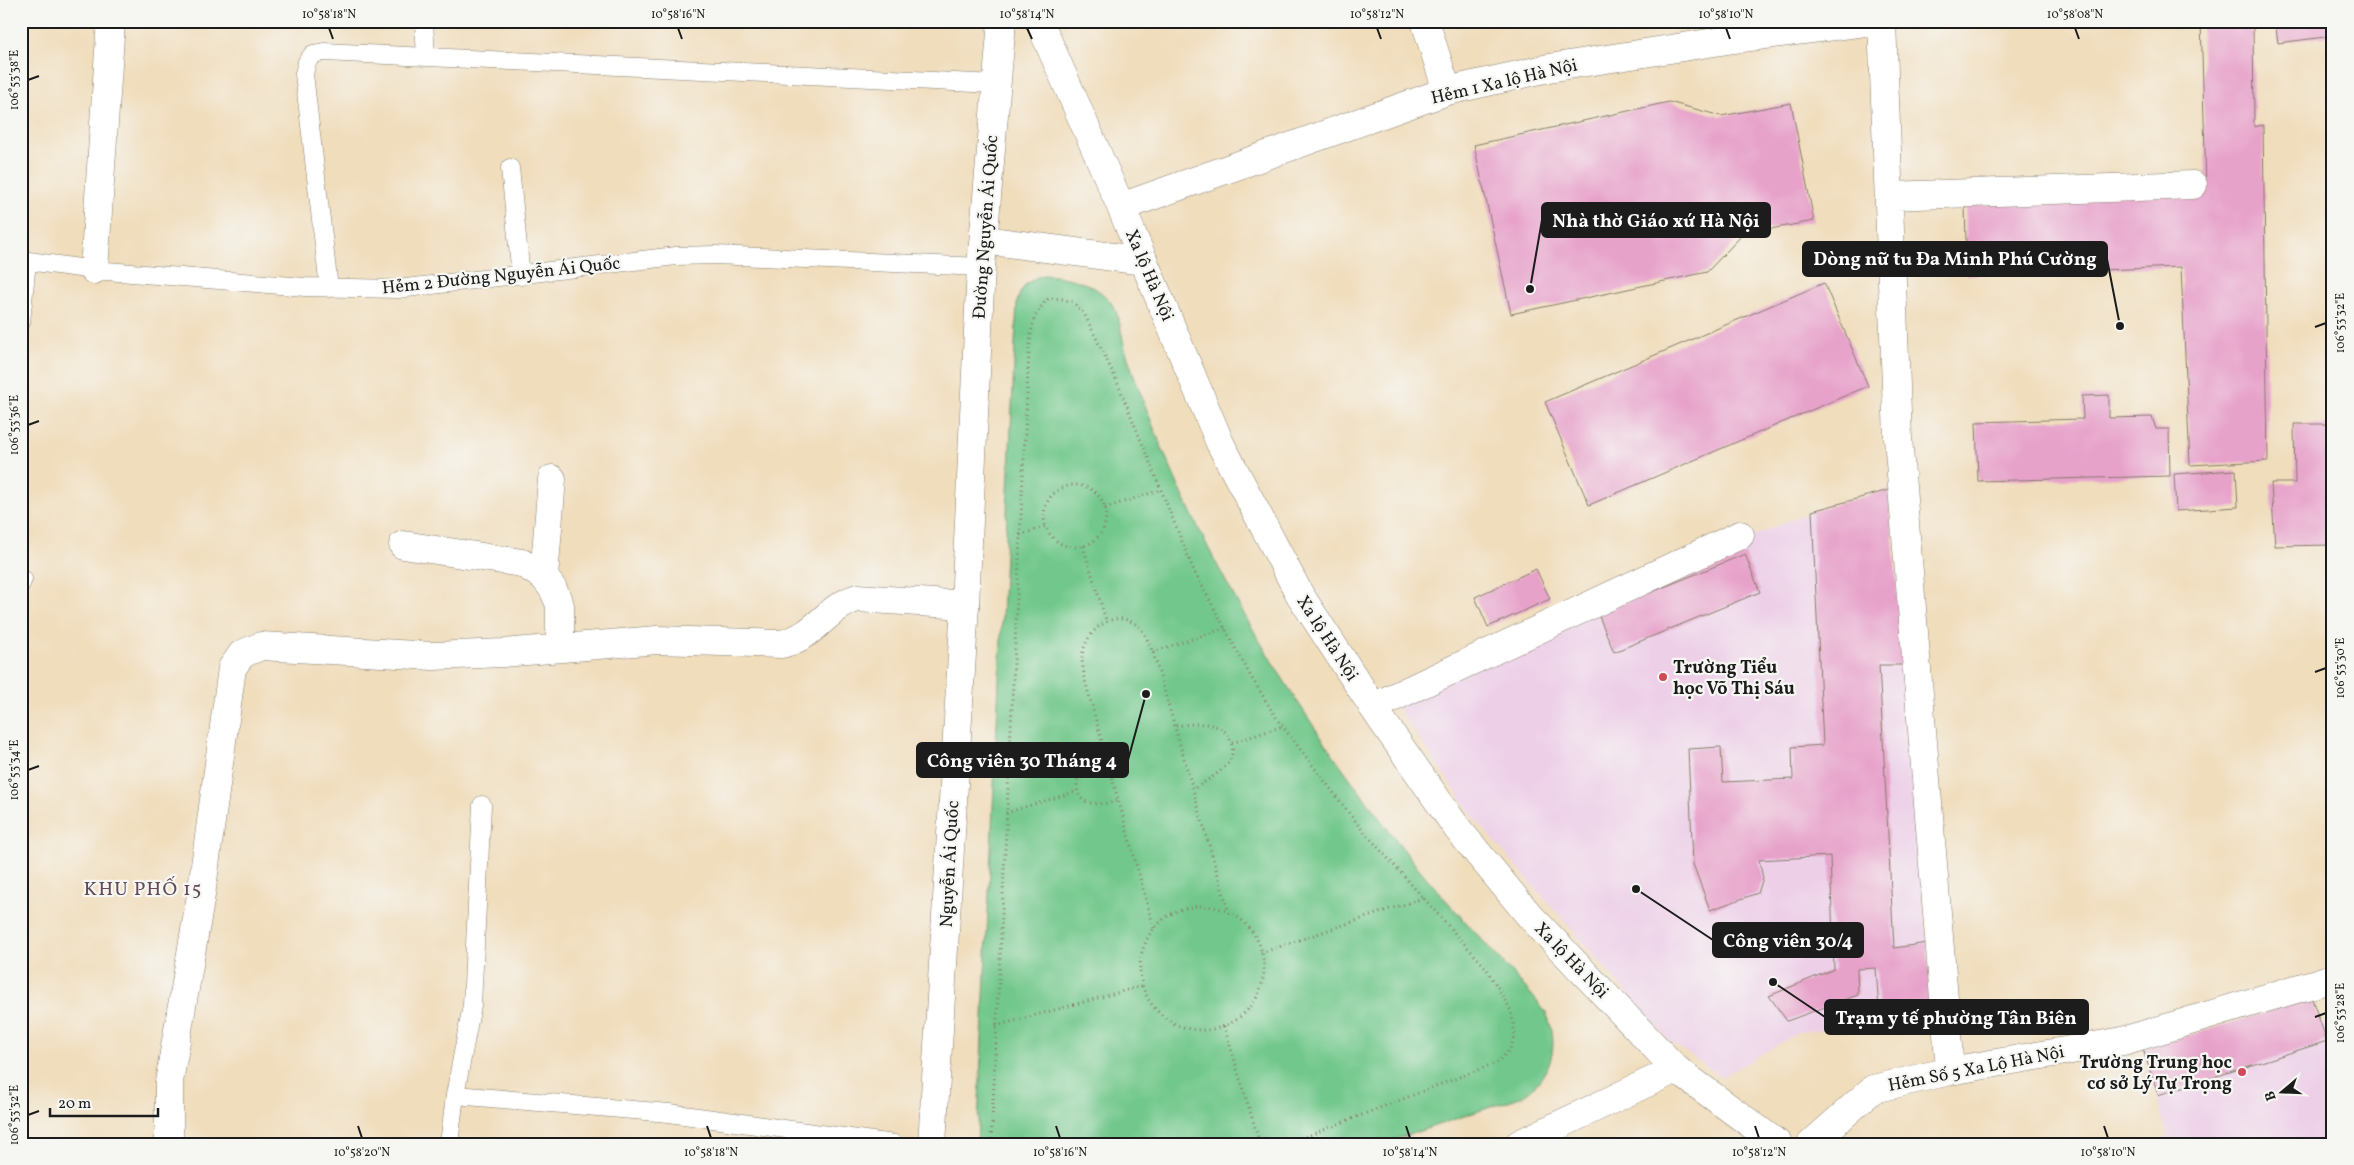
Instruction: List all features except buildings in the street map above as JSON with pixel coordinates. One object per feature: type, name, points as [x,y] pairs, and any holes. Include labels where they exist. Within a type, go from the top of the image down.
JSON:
[{"type":"main road","points":[[94,270],[111,21]]},
{"type":"main road","name":"Đường Nguyễn Ái Quốc","points":[[973,434],[981,268],[1002,21]]},
{"type":"main road","name":"Xa lộ Hà Nội","points":[[1039,21],[1121,207],[1220,443],[1300,596],[1373,707],[1457,828],[1523,908],[1676,1069],[1778,1144]]},
{"type":"main road","points":[[1425,21],[1447,92]]},
{"type":"main road","name":"Hẻm 1 Xa lộ Hà Nội","points":[[1121,207],[1447,92],[1548,68],[1732,30],[1873,21]]},
{"type":"main road","points":[[1882,21],[1898,438],[1950,1071]]},
{"type":"main road","points":[[1890,196],[2193,185]]},
{"type":"main road","points":[[984,240],[1144,261]]},
{"type":"main road","name":"Nguyễn Ái Quốc","points":[[932,1144],[965,605],[973,434]]},
{"type":"main road","points":[[544,577],[552,478]]},
{"type":"main road","points":[[1373,707],[1740,535]]},
{"type":"main road","points":[[403,545],[522,563],[544,577],[553,589],[560,605],[560,647]]},
{"type":"main road","points":[[170,1144],[169,1082],[201,895],[232,668],[242,654],[261,646],[433,656],[503,653],[657,640],[782,644],[796,640],[810,632],[842,603],[857,598],[965,605]]},
{"type":"main road","name":"Hẻm Số 5 Xa Lộ Hà Nội","points":[[1811,1144],[1873,1089],[1950,1071],[2123,1040],[2333,978]]},
{"type":"main road","points":[[1519,1144],[1676,1069]]},
{"type":"lane","points":[[424,21],[426,57]]},
{"type":"lane","points":[[329,288],[304,74],[307,62],[313,54],[324,52],[996,84]]},
{"type":"lane","points":[[510,168],[520,276]]},
{"type":"lane","name":"Hẻm 2 Đường Nguyễn Ái Quốc","points":[[24,260],[94,270],[329,288],[398,289],[520,276],[636,260],[706,255],[981,268]]},
{"type":"lane","points":[[21,322],[24,260]]},
{"type":"lane","points":[[449,1144],[454,1095],[472,1005],[482,805]]},
{"type":"lane","points":[[454,1095],[669,1113],[894,1144]]},
{"type":"path","points":[[991,1144],[1029,350],[1032,326],[1037,309],[1049,298],[1062,298],[1073,302],[1086,315],[1116,379],[1194,571],[1250,675],[1283,726],[1359,826],[1486,968],[1510,1011],[1515,1035],[1510,1049],[1498,1062],[1481,1071],[1287,1144]]},
{"type":"path","points":[[1082,485],[1091,489],[1099,496],[1105,508],[1105,525],[1100,535],[1083,546],[1063,545],[1054,539],[1046,526],[1044,511],[1048,501],[1054,493],[1062,488],[1082,485]]},
{"type":"path","points":[[1105,508],[1160,490]]},
{"type":"path","points":[[1020,535],[1046,526]]},
{"type":"path","points":[[1083,546],[1106,620]]},
{"type":"path","points":[[1154,928],[1084,677],[1082,656],[1089,639],[1106,620],[1117,618],[1128,620],[1141,628],[1153,652],[1229,912]]},
{"type":"path","points":[[1153,652],[1225,628]]},
{"type":"path","points":[[1176,726],[1199,723],[1210,725],[1222,730],[1232,743],[1233,752],[1228,763],[1194,789]]},
{"type":"path","points":[[1232,743],[1283,726]]},
{"type":"path","points":[[1105,752],[1083,768],[1077,781],[1077,791],[1081,799],[1087,802],[1097,804],[1119,801]]},
{"type":"path","points":[[1006,814],[1077,791]]},
{"type":"path","points":[[1261,953],[1423,898]]},
{"type":"path","points":[[1210,906],[1229,912],[1246,924],[1258,941],[1263,961],[1262,982],[1255,1000],[1241,1016],[1224,1026],[1204,1030],[1184,1028],[1166,1019],[1151,1004],[1142,986],[1140,966],[1144,945],[1154,928],[1170,914],[1189,907],[1210,906]]},
{"type":"path","points":[[996,1026],[1142,986]]},
{"type":"path","points":[[1224,1026],[1260,1144]]},
{"type":"shaded area","name":"Trường Tiểu học Võ Thị Sáu","points":[[1889,490],[1934,1020],[1799,1032],[1722,1077],[1668,1040],[1475,819],[1387,692],[1812,511]]},
{"type":"shaded area","name":"Trường Trung học cơ sở Lý Tự Trọng","points":[[2312,999],[2321,1024],[2333,1020],[2333,1144],[2148,1144],[2168,1137],[2143,1049]]},
{"type":"green space","points":[[1043,275],[1066,278],[1088,285],[1098,290],[1113,306],[1118,317],[1130,365],[1165,456],[1225,579],[1258,639],[1333,754],[1373,810],[1426,877],[1546,1013],[1553,1037],[1551,1059],[1541,1079],[1523,1096],[1382,1144],[977,1144],[1017,302],[1026,285],[1033,279]]},
{"type":"place","name":"Nhà thờ Giáo xứ Hà Nội","points":[[1530,289]]},
{"type":"place","name":"Dòng nữ tu Đa Minh Phú Cường","points":[[2120,326]]},
{"type":"place","name":"Trường Tiểu học Võ Thị Sáu","points":[[1663,677]]},
{"type":"place","name":"Công viên 30 Tháng 4","points":[[1146,694]]},
{"type":"place","name":"Công viên 30/4","points":[[1636,889]]},
{"type":"place","name":"Trạm y tế phường Tân Biên","points":[[1773,982]]},
{"type":"place","name":"Trường Trung học cơ sở Lý Tự Trọng","points":[[2242,1072]]},
{"type":"district","name":"KHU PHỐ 15","points":[[143,888]]}]
